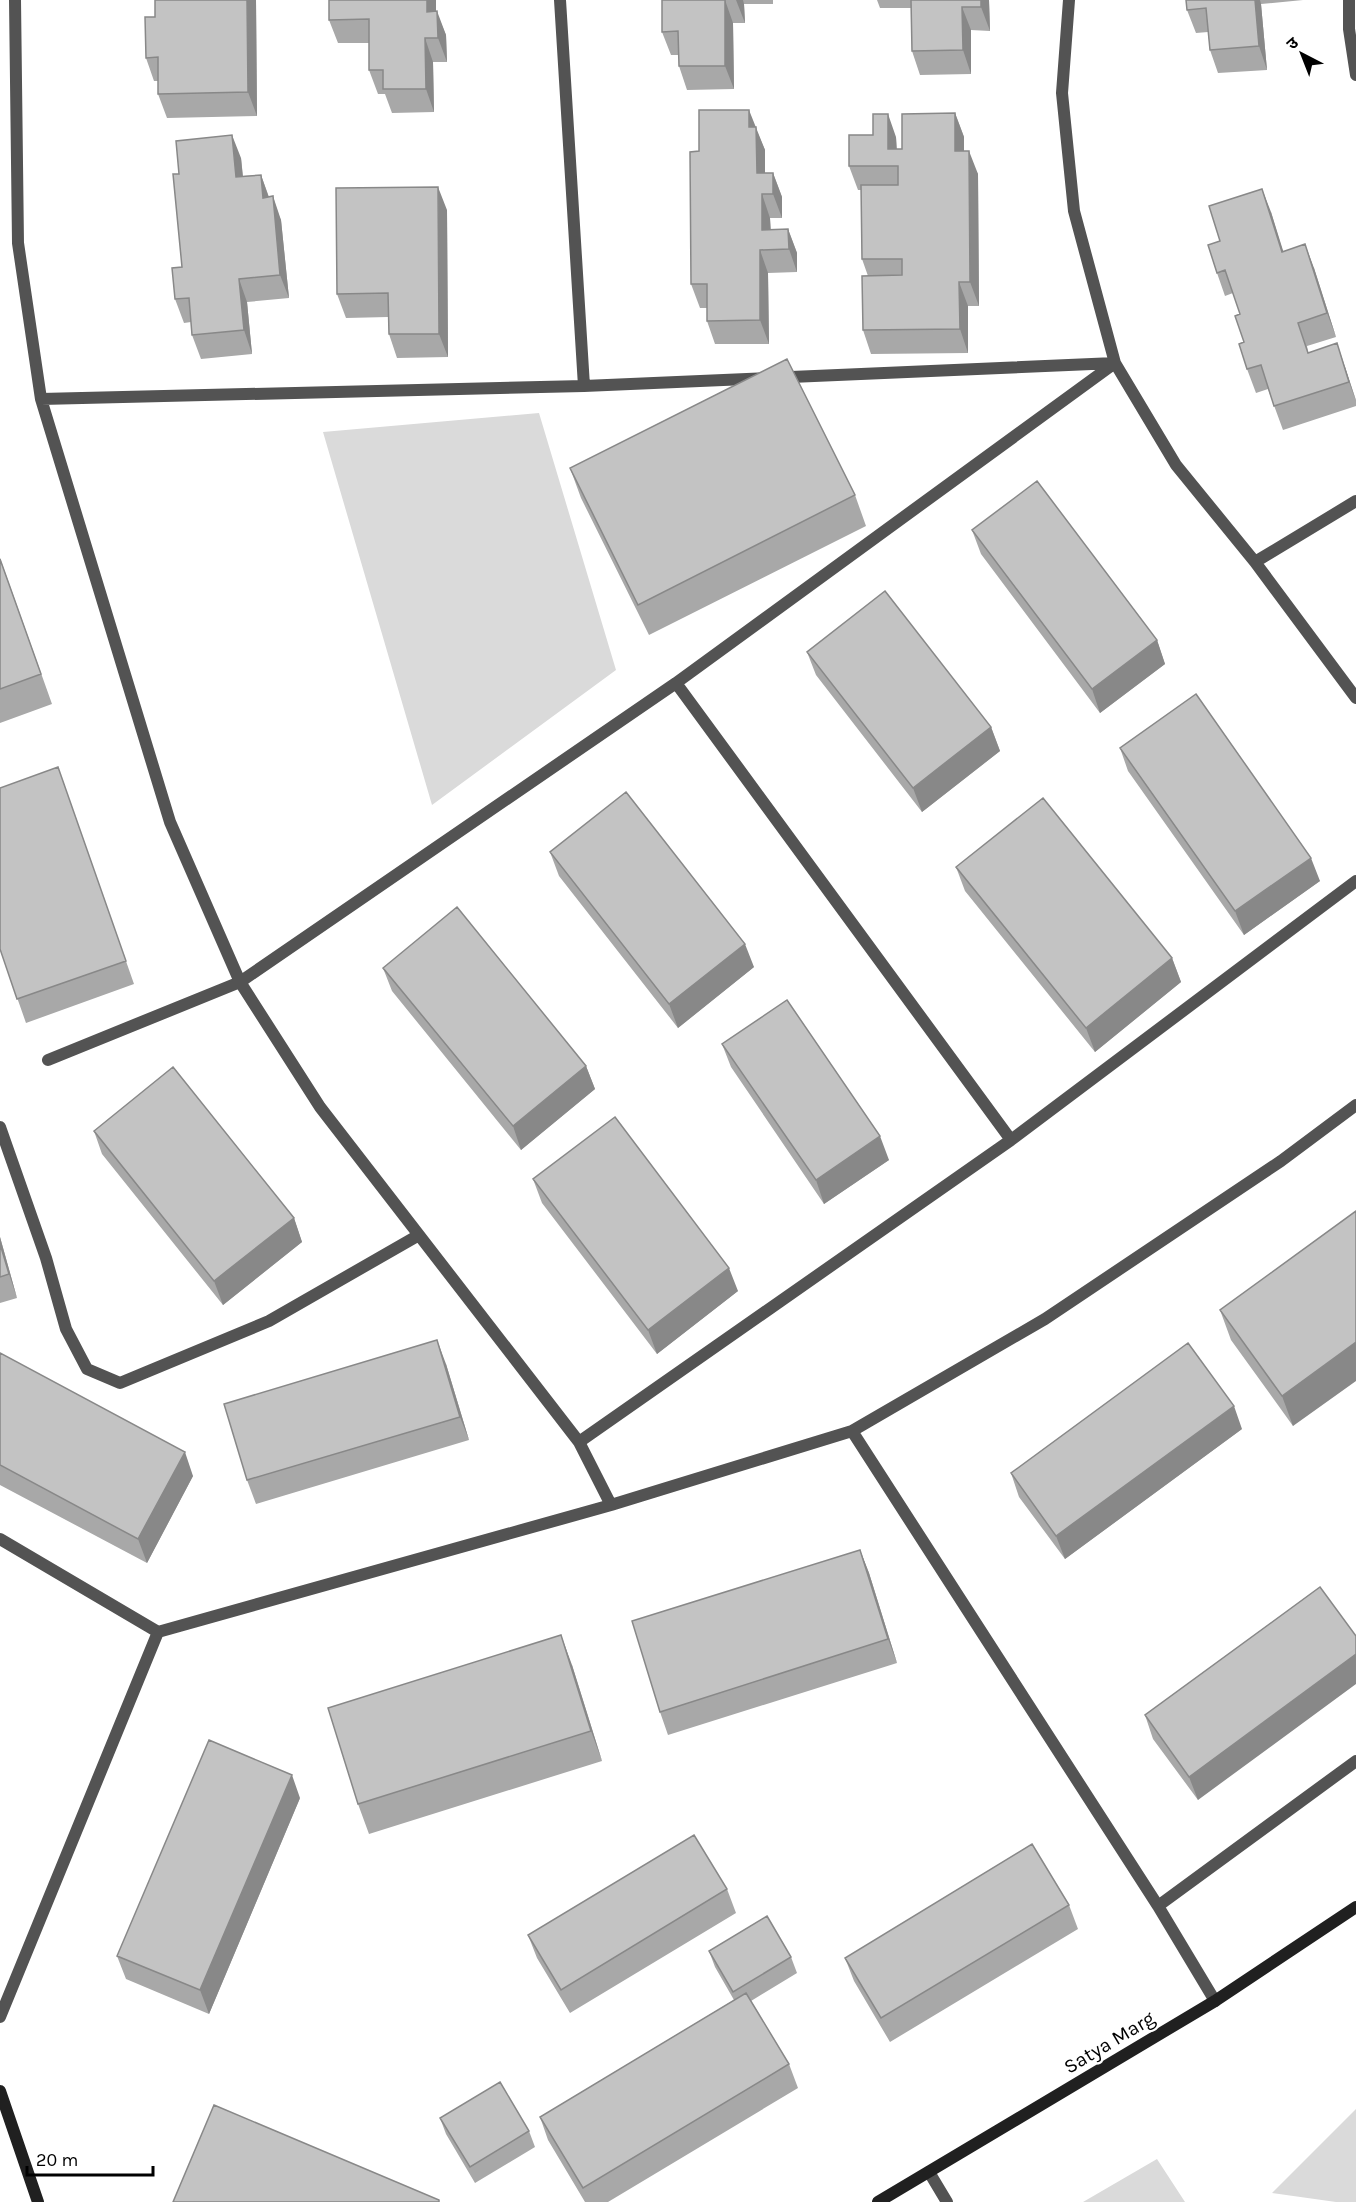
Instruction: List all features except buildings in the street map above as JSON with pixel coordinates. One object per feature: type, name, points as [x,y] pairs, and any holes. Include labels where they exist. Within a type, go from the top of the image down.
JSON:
[{"type":"street","points":[[15,0],[18,243],[41,399],[170,822],[240,982],[320,1107],[579,1442],[611,1505]]},
{"type":"street","points":[[560,0],[584,386]]},
{"type":"street","points":[[1069,0],[1062,93],[1074,211],[1115,363],[1176,465],[1256,562],[1356,698]]},
{"type":"street","points":[[1349,0],[1349,29],[1356,75]]},
{"type":"street","points":[[41,399],[584,386],[1115,363]]},
{"type":"street","points":[[48,1060],[240,982],[676,683],[1115,363]]},
{"type":"street","points":[[1256,562],[1356,501]]},
{"type":"street","points":[[676,683],[1011,1140]]},
{"type":"street","points":[[579,1442],[1011,1140],[1356,881]]},
{"type":"street","points":[[0,1539],[158,1632],[611,1505],[852,1431],[1045,1319],[1281,1161],[1356,1105]]},
{"type":"street","points":[[0,1127],[46,1258],[66,1329],[87,1369],[120,1383],[269,1321],[419,1235]]},
{"type":"street","points":[[852,1431],[1158,1906],[1215,2001]]},
{"type":"street","points":[[0,2016],[158,1632]]},
{"type":"street","points":[[1158,1906],[1356,1761]]},
{"type":"street","name":"Satya Marg","points":[[878,2202],[1215,2001],[1356,1907]]},
{"type":"street","points":[[0,2091],[38,2202]]},
{"type":"street","points":[[929,2172],[947,2202]]},
{"type":"shaded area","points":[[539,413],[616,670],[432,805],[323,432]]},
{"type":"shaded area","points":[[1356,2109],[1356,2202],[1336,2202],[1272,2193]]},
{"type":"shaded area","points":[[1157,2159],[1185,2202],[1083,2202]]}]
